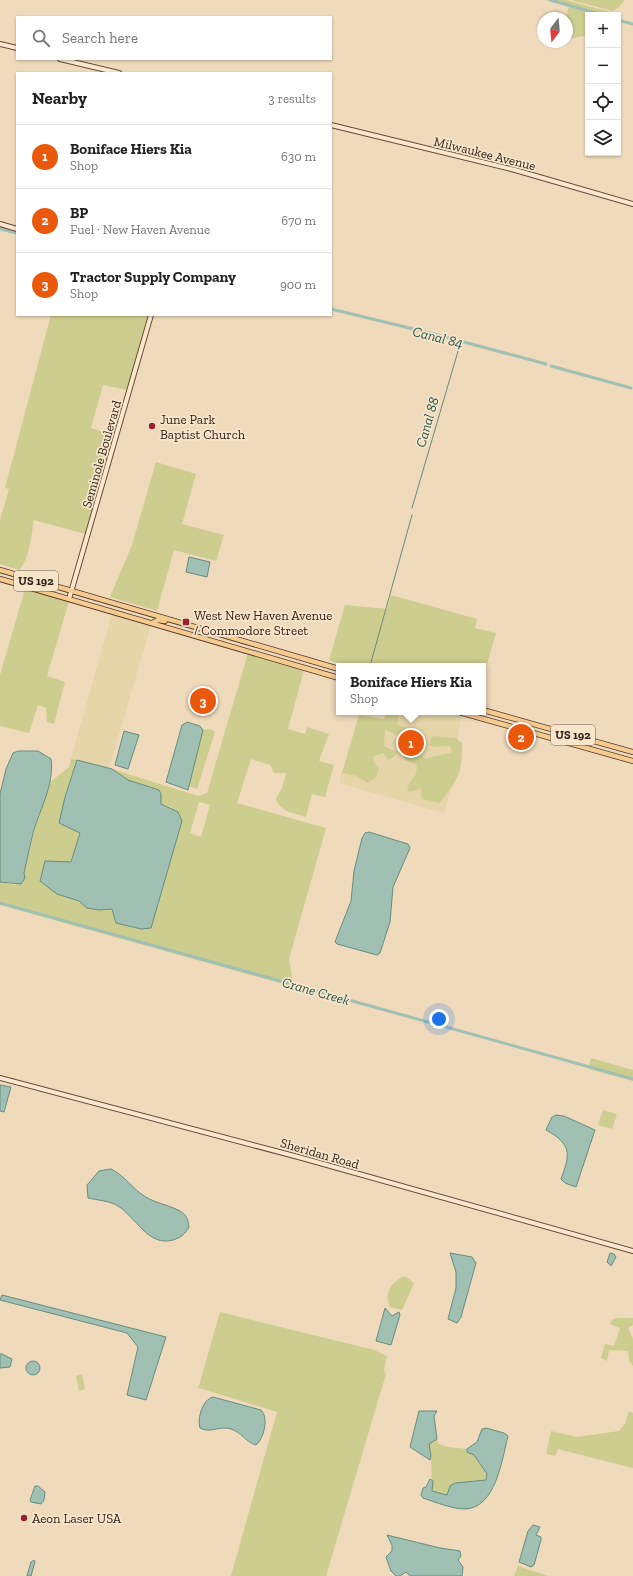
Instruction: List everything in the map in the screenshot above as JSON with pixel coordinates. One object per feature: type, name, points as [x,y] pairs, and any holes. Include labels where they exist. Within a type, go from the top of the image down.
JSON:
[{"type":"main road","name":"US 192","points":[[0,570],[336,668]]},
{"type":"main road","name":"US 192","points":[[0,579],[336,677]]},
{"type":"main road","points":[[23,586],[28,582],[37,581]]},
{"type":"main road","points":[[152,623],[158,620],[184,624]]},
{"type":"main road","points":[[175,630],[192,632],[199,628]]},
{"type":"main road","points":[[224,644],[233,644],[241,640]]},
{"type":"main road","points":[[269,657],[276,656],[283,652]]},
{"type":"main road","name":"US 192","points":[[486,712],[633,752]]},
{"type":"main road","name":"US 192","points":[[477,715],[511,727],[633,761]]},
{"type":"main road","points":[[511,727],[516,719]]},
{"type":"main road","points":[[566,742],[580,737]]},
{"type":"main road","points":[[598,752],[611,746]]},
{"type":"main road","points":[[625,759],[633,757]]},
{"type":"street","points":[[0,44],[16,48]]},
{"type":"street","points":[[64,60],[115,72]]},
{"type":"street","name":"Milwaukee Avenue","points":[[332,125],[515,170],[633,204]]},
{"type":"street","points":[[0,224],[16,228]]},
{"type":"street","name":"Seminole Boulevard","points":[[69,599],[151,316]]},
{"type":"street","name":"Sheridan Road","points":[[0,1078],[302,1158],[633,1251]]},
{"type":"shaded area","points":[[189,557],[210,562],[207,577],[186,572]]},
{"type":"shaded area","points":[[112,614],[151,625],[109,768],[71,759]]},
{"type":"shaded area","points":[[398,715],[462,715],[457,739],[432,736],[434,747],[450,746],[452,752],[445,755],[431,756],[426,759],[417,752],[418,736],[411,735],[417,764],[416,774],[407,786],[421,789],[440,803],[456,780],[449,794],[444,813],[339,783],[342,773],[356,776],[369,783],[372,756],[383,753],[390,748],[384,746],[385,730],[401,737],[397,724]]},
{"type":"shaded area","points":[[187,722],[200,726],[203,730],[188,790],[166,782],[182,725]]},
{"type":"shaded area","points":[[124,731],[139,735],[128,769],[115,765]]},
{"type":"shaded area","points":[[18,751],[38,751],[51,759],[52,769],[51,779],[32,837],[24,873],[25,878],[21,884],[0,882],[0,794],[6,769],[13,753]]},
{"type":"shaded area","points":[[77,760],[112,769],[128,780],[159,790],[161,794],[161,804],[178,812],[182,821],[151,928],[141,929],[116,923],[112,909],[99,910],[87,908],[79,901],[57,894],[40,881],[45,861],[71,862],[80,833],[59,823],[65,797]]},
{"type":"shaded area","points":[[369,832],[408,844],[410,848],[393,887],[390,922],[380,953],[377,955],[337,944],[335,942],[351,901],[354,871],[362,838],[365,833]]},
{"type":"shaded area","points":[[0,1085],[11,1087],[4,1112],[0,1111]]},
{"type":"shaded area","points":[[556,1115],[564,1116],[595,1130],[576,1187],[565,1183],[561,1179],[566,1162],[567,1150],[560,1140],[546,1130],[552,1117]]},
{"type":"shaded area","points":[[111,1169],[145,1196],[184,1214],[187,1218],[189,1227],[185,1233],[179,1238],[173,1240],[164,1241],[156,1239],[143,1230],[125,1211],[115,1204],[88,1198],[87,1185],[99,1171]]},
{"type":"shaded area","points":[[450,1253],[472,1257],[476,1263],[461,1317],[457,1323],[448,1319],[456,1288],[456,1272]]},
{"type":"shaded area","points":[[610,1253],[614,1254],[616,1257],[611,1266],[607,1262]]},
{"type":"shaded area","points":[[2,1295],[166,1337],[146,1400],[127,1395],[138,1347],[127,1333],[0,1300]]},
{"type":"shaded area","points":[[385,1308],[392,1316],[399,1312],[400,1315],[391,1345],[376,1341]]},
{"type":"shaded area","points":[[0,1354],[12,1359],[10,1367],[0,1368]]},
{"type":"shaded area","points":[[30,1361],[36,1361],[40,1365],[40,1371],[36,1375],[30,1375],[26,1371],[26,1365]]},
{"type":"shaded area","points":[[213,1397],[261,1410],[265,1418],[265,1423],[261,1438],[256,1445],[249,1442],[238,1432],[231,1429],[223,1428],[204,1430],[200,1428],[200,1414],[206,1401]]},
{"type":"shaded area","points":[[419,1411],[437,1411],[434,1416],[437,1439],[429,1444],[431,1456],[430,1460],[410,1447]]},
{"type":"shaded area","points":[[486,1428],[504,1433],[508,1436],[496,1481],[491,1492],[484,1500],[476,1507],[460,1509],[449,1507],[423,1498],[421,1495],[423,1488],[426,1487],[430,1479],[433,1481],[432,1491],[447,1495],[450,1486],[455,1483],[486,1480],[487,1474],[474,1455],[467,1452],[467,1449],[477,1442],[482,1429]]},
{"type":"shaded area","points":[[35,1486],[38,1486],[45,1492],[44,1500],[41,1504],[31,1502],[30,1500]]},
{"type":"shaded area","points":[[533,1525],[540,1527],[536,1535],[541,1537],[541,1540],[534,1565],[531,1567],[519,1562],[528,1531]]},
{"type":"shaded area","points":[[387,1535],[440,1548],[460,1551],[461,1556],[458,1560],[463,1567],[462,1576],[410,1576],[406,1572],[400,1576],[396,1576],[391,1571],[386,1557],[392,1551],[392,1545]]},
{"type":"shaded area","points":[[34,1560],[35,1562],[31,1576],[27,1576],[31,1562]]},
{"type":"green space","points":[[545,0],[565,0],[611,12],[585,12],[585,36],[573,38],[573,12],[568,12],[569,6]]},
{"type":"green space","points":[[571,0],[625,0],[613,11]]},
{"type":"green space","points":[[51,316],[148,316],[127,390],[103,385],[91,428],[114,435],[85,534],[34,520],[28,553],[23,565],[19,570],[0,564],[0,520],[9,489],[5,488]]},
{"type":"green space","points":[[156,462],[196,474],[182,524],[224,535],[216,561],[174,550],[157,611],[110,597],[132,545]]},
{"type":"green space","points":[[25,589],[69,601],[47,676],[65,682],[54,724],[47,722],[46,708],[38,705],[29,733],[0,726],[0,675]]},
{"type":"green space","points":[[391,595],[477,619],[475,628],[496,633],[486,668],[486,663],[338,663],[329,660],[345,605],[387,609]]},
{"type":"green space","points":[[248,653],[304,670],[288,729],[305,734],[307,727],[329,734],[319,761],[334,765],[325,797],[312,794],[306,817],[284,809],[276,799],[282,788],[286,773],[274,773],[270,765],[251,759],[237,803],[326,828],[289,959],[294,987],[0,905],[0,882],[16,885],[24,874],[32,838],[49,783],[69,767],[71,759],[77,760],[59,823],[80,833],[71,862],[45,861],[57,894],[79,901],[87,908],[99,910],[112,909],[117,923],[141,929],[172,808],[161,804],[161,794],[159,790],[128,780],[112,769],[198,796],[207,793]],"holes":[[[199,802],[210,805],[201,837],[190,833]]]},
{"type":"green space","points":[[359,715],[384,719],[386,715],[398,715],[397,724],[405,727],[406,732],[401,737],[385,730],[384,746],[397,752],[394,757],[388,760],[383,753],[373,756],[373,761],[379,769],[376,777],[368,783],[356,776],[342,773]]},
{"type":"green space","points":[[211,729],[215,732],[197,789],[189,786],[203,730]]},
{"type":"green space","points":[[411,735],[418,735],[417,752],[426,759],[432,756],[452,752],[450,746],[434,747],[429,745],[432,736],[455,738],[462,743],[459,773],[440,803],[422,799],[421,789],[409,792],[407,786],[416,774],[417,765],[405,760],[404,749]]},
{"type":"green space","points":[[591,1058],[633,1070],[633,1081],[588,1069]]},
{"type":"green space","points":[[603,1110],[617,1114],[612,1129],[598,1125]]},
{"type":"green space","points":[[402,1277],[406,1277],[414,1283],[402,1310],[390,1307],[388,1302],[388,1293],[391,1286]]},
{"type":"green space","points":[[220,1312],[374,1350],[387,1356],[384,1370],[386,1374],[326,1576],[231,1576],[277,1412],[199,1388],[198,1389]]},
{"type":"green space","points":[[617,1318],[633,1318],[633,1325],[628,1328],[633,1339],[633,1366],[629,1361],[628,1351],[609,1350],[607,1361],[601,1358],[605,1344],[614,1346],[620,1328],[610,1324],[612,1320]]},
{"type":"green space","points":[[82,1374],[85,1389],[79,1391],[76,1376]]},
{"type":"green space","points":[[629,1411],[633,1413],[633,1468],[558,1449],[555,1456],[546,1454],[551,1431],[577,1437],[619,1431],[625,1424]]},
{"type":"green space","points":[[437,1439],[439,1444],[448,1447],[467,1449],[468,1452],[474,1455],[488,1474],[486,1480],[455,1483],[449,1490],[448,1496],[432,1491],[431,1456],[429,1444]]},
{"type":"green space","points":[[518,1566],[548,1576],[514,1576]]},
{"type":"waterway","points":[[550,0],[592,12]]},
{"type":"waterway","points":[[621,21],[633,24]]},
{"type":"waterway","name":"Canal 84","points":[[0,229],[16,233]]},
{"type":"waterway","name":"Canal 84","points":[[332,309],[434,334],[546,364]]},
{"type":"waterway","name":"Canal 88","points":[[412,508],[461,341]]},
{"type":"waterway","name":"Canal 84","points":[[551,366],[631,388]]},
{"type":"waterway","name":"Canal 88","points":[[371,663],[412,515]]},
{"type":"waterway","name":"Crane Creek","points":[[0,903],[633,1079]]},
{"type":"place","name":"June Park Baptist Church","points":[[152,426]]},
{"type":"place","name":"West New Haven Avenue / Commodore Street","points":[[186,622]]},
{"type":"place","name":"Tractor Supply Company","points":[[203,701]]},
{"type":"place","name":"BP","points":[[521,737]]},
{"type":"place","name":"Boniface Hiers Kia","points":[[411,743]]},
{"type":"place","name":"Aeon Laser USA","points":[[24,1518]]}]
